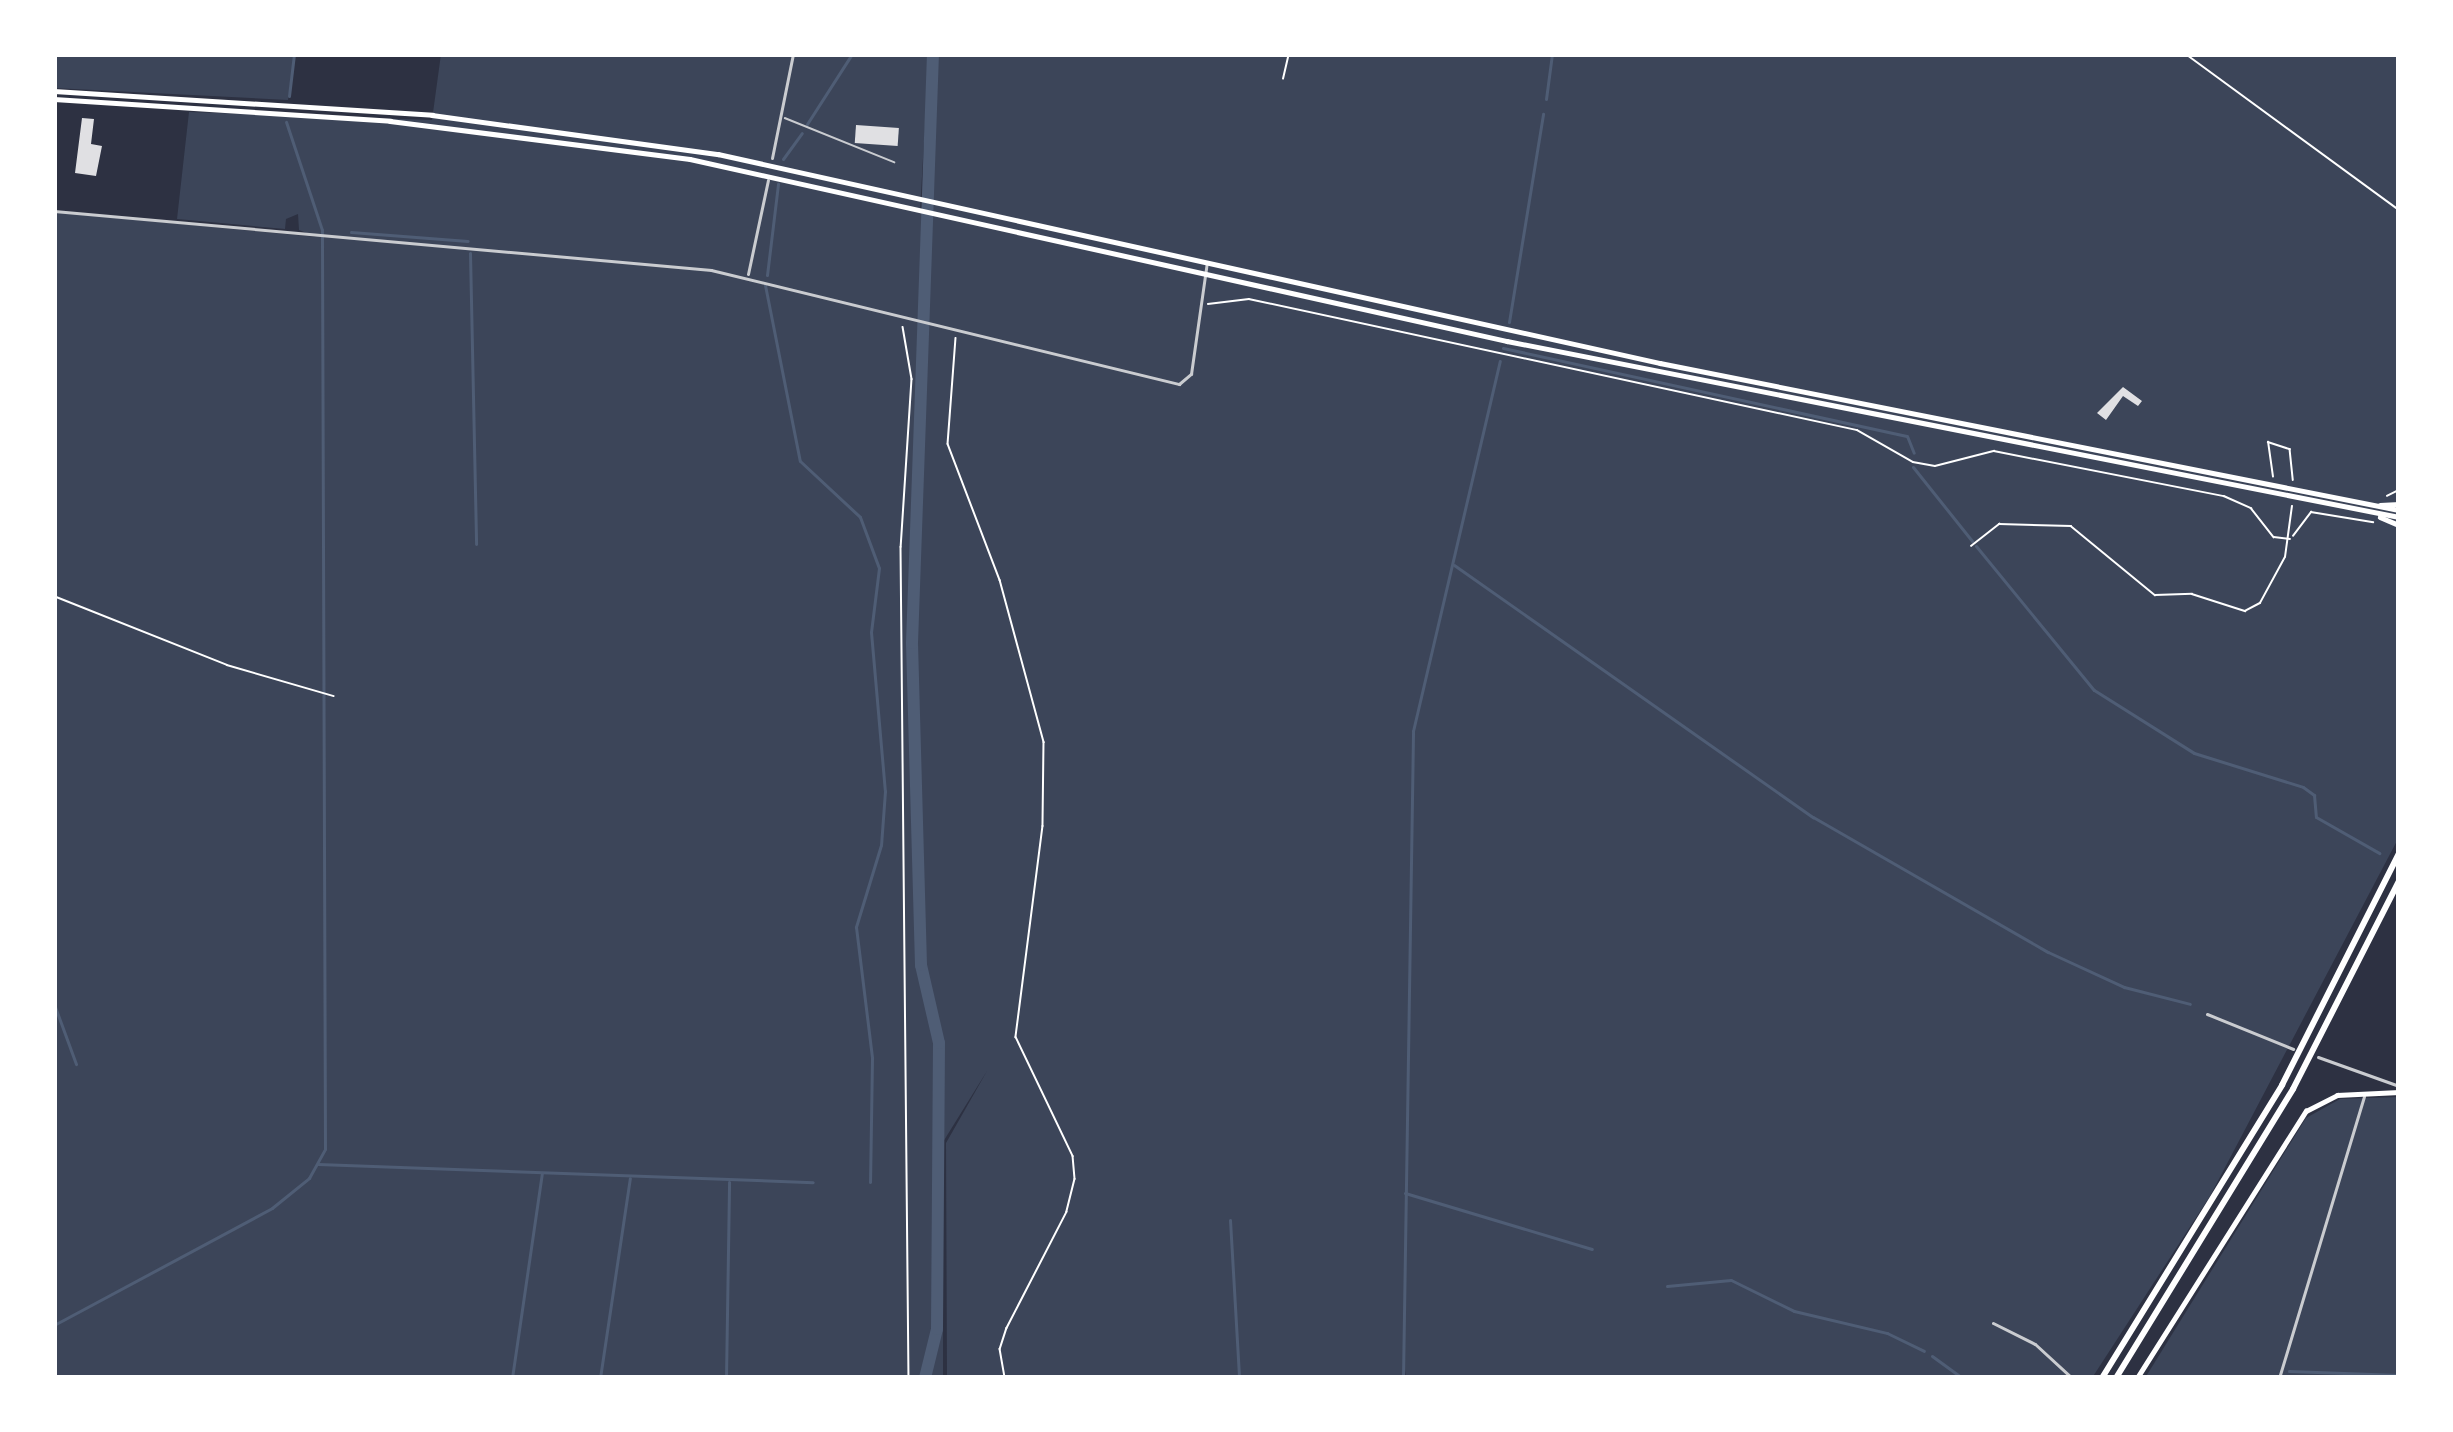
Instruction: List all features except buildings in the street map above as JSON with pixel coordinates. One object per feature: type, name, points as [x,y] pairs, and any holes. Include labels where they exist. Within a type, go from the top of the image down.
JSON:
[{"type":"highway","points":[[2102,1378],[2297,1051],[2399,853]]},
{"type":"highway","points":[[2116,1378],[2313,1056],[2399,880]]},
{"type":"main road","points":[[54,95],[508,123],[909,193],[1510,331],[2374,505],[2399,514]]},
{"type":"main road","points":[[54,95],[511,134],[909,204],[1508,341],[2374,515],[2399,514]]},
{"type":"main road","points":[[2137,1378],[2300,1118],[2329,1096],[2399,1089]]},
{"type":"street","points":[[772,158],[794,54]]},
{"type":"street","points":[[748,276],[768,180]]},
{"type":"street","points":[[54,212],[748,276],[1187,384],[1208,260]]},
{"type":"street","points":[[2207,1014],[2297,1051]]},
{"type":"street","points":[[2313,1056],[2383,1078],[2399,1089]]},
{"type":"street","points":[[2279,1378],[2364,1096]]},
{"type":"street","points":[[1993,1324],[2035,1344],[2072,1378]]},
{"type":"lane","points":[[781,117],[894,162]]},
{"type":"path","points":[[1283,79],[1289,54]]},
{"type":"path","points":[[2186,54],[2399,210]]},
{"type":"path","points":[[1199,307],[1249,299],[1833,424],[1913,463],[1935,466],[1994,452],[2224,496],[2251,508],[2274,537],[2290,539]]},
{"type":"path","points":[[904,314],[912,380],[901,622],[909,1378]]},
{"type":"path","points":[[959,328],[948,444],[1018,635],[1026,696],[1044,742],[1043,826],[1016,1037],[1072,1156],[1075,1179],[1067,1212],[1006,1328],[1000,1349],[1005,1378]]},
{"type":"path","points":[[2293,480],[2290,449],[2268,442],[2267,470],[2299,484]]},
{"type":"path","points":[[2380,497],[2399,490]]},
{"type":"path","points":[[2290,539],[2292,506]]},
{"type":"path","points":[[1971,546],[1999,524],[2071,526],[2155,595],[2192,594],[2246,611],[2260,603],[2290,539],[2311,512],[2388,524]]},
{"type":"path","points":[[54,596],[317,696],[332,696]]},
{"type":"shaded area","points":[[54,54],[294,54],[288,100],[54,88]]},
{"type":"shaded area","points":[[441,54],[929,54],[920,211],[927,212],[938,54],[2399,54],[2399,837],[2210,1196],[2092,1378],[1406,1378],[1404,1362],[1403,1378],[947,1378],[946,1143],[987,1071],[943,1142],[943,1378],[54,1378],[54,212],[317,237],[299,230],[298,214],[286,219],[285,229],[177,219],[189,112],[432,120]]},
{"type":"shaded area","points":[[2399,1097],[2399,1378],[2145,1378],[2306,1118],[2340,1099]]},
{"type":"waterway","points":[[289,96],[294,54]]},
{"type":"waterway","points":[[807,124],[852,54]]},
{"type":"waterway","points":[[925,1378],[937,1329],[939,1043],[921,965],[912,643],[933,54]]},
{"type":"waterway","points":[[1546,99],[1552,54]]},
{"type":"waterway","points":[[1509,322],[1543,114]]},
{"type":"waterway","points":[[54,1325],[272,1208],[309,1178],[325,1149],[322,230],[286,122]]},
{"type":"waterway","points":[[783,159],[802,133]]},
{"type":"waterway","points":[[767,275],[778,184]]},
{"type":"waterway","points":[[351,232],[468,241]]},
{"type":"waterway","points":[[470,253],[476,544]]},
{"type":"waterway","points":[[765,285],[800,461],[860,517],[879,568],[871,632],[885,791],[881,845],[856,927],[872,1058],[870,1182]]},
{"type":"waterway","points":[[1503,348],[1907,436],[1914,453]]},
{"type":"waterway","points":[[1403,1378],[1413,731],[1500,361]]},
{"type":"waterway","points":[[1913,467],[1972,541]]},
{"type":"waterway","points":[[1976,546],[2094,690],[2194,753],[2303,787],[2314,795],[2316,817],[2379,853]]},
{"type":"waterway","points":[[1454,565],[1813,817],[2048,952],[2124,987],[2190,1004]]},
{"type":"waterway","points":[[54,1004],[76,1064]]},
{"type":"waterway","points":[[318,1164],[813,1182]]},
{"type":"waterway","points":[[512,1378],[542,1173]]},
{"type":"waterway","points":[[600,1378],[630,1178]]},
{"type":"waterway","points":[[726,1378],[729,1182]]},
{"type":"waterway","points":[[1405,1193],[1592,1249]]},
{"type":"waterway","points":[[1230,1220],[1239,1378]]},
{"type":"waterway","points":[[1667,1286],[1731,1280],[1794,1311],[1887,1333],[1924,1351]]},
{"type":"waterway","points":[[1932,1356],[1962,1378]]},
{"type":"waterway","points":[[2289,1371],[2399,1375]]}]
